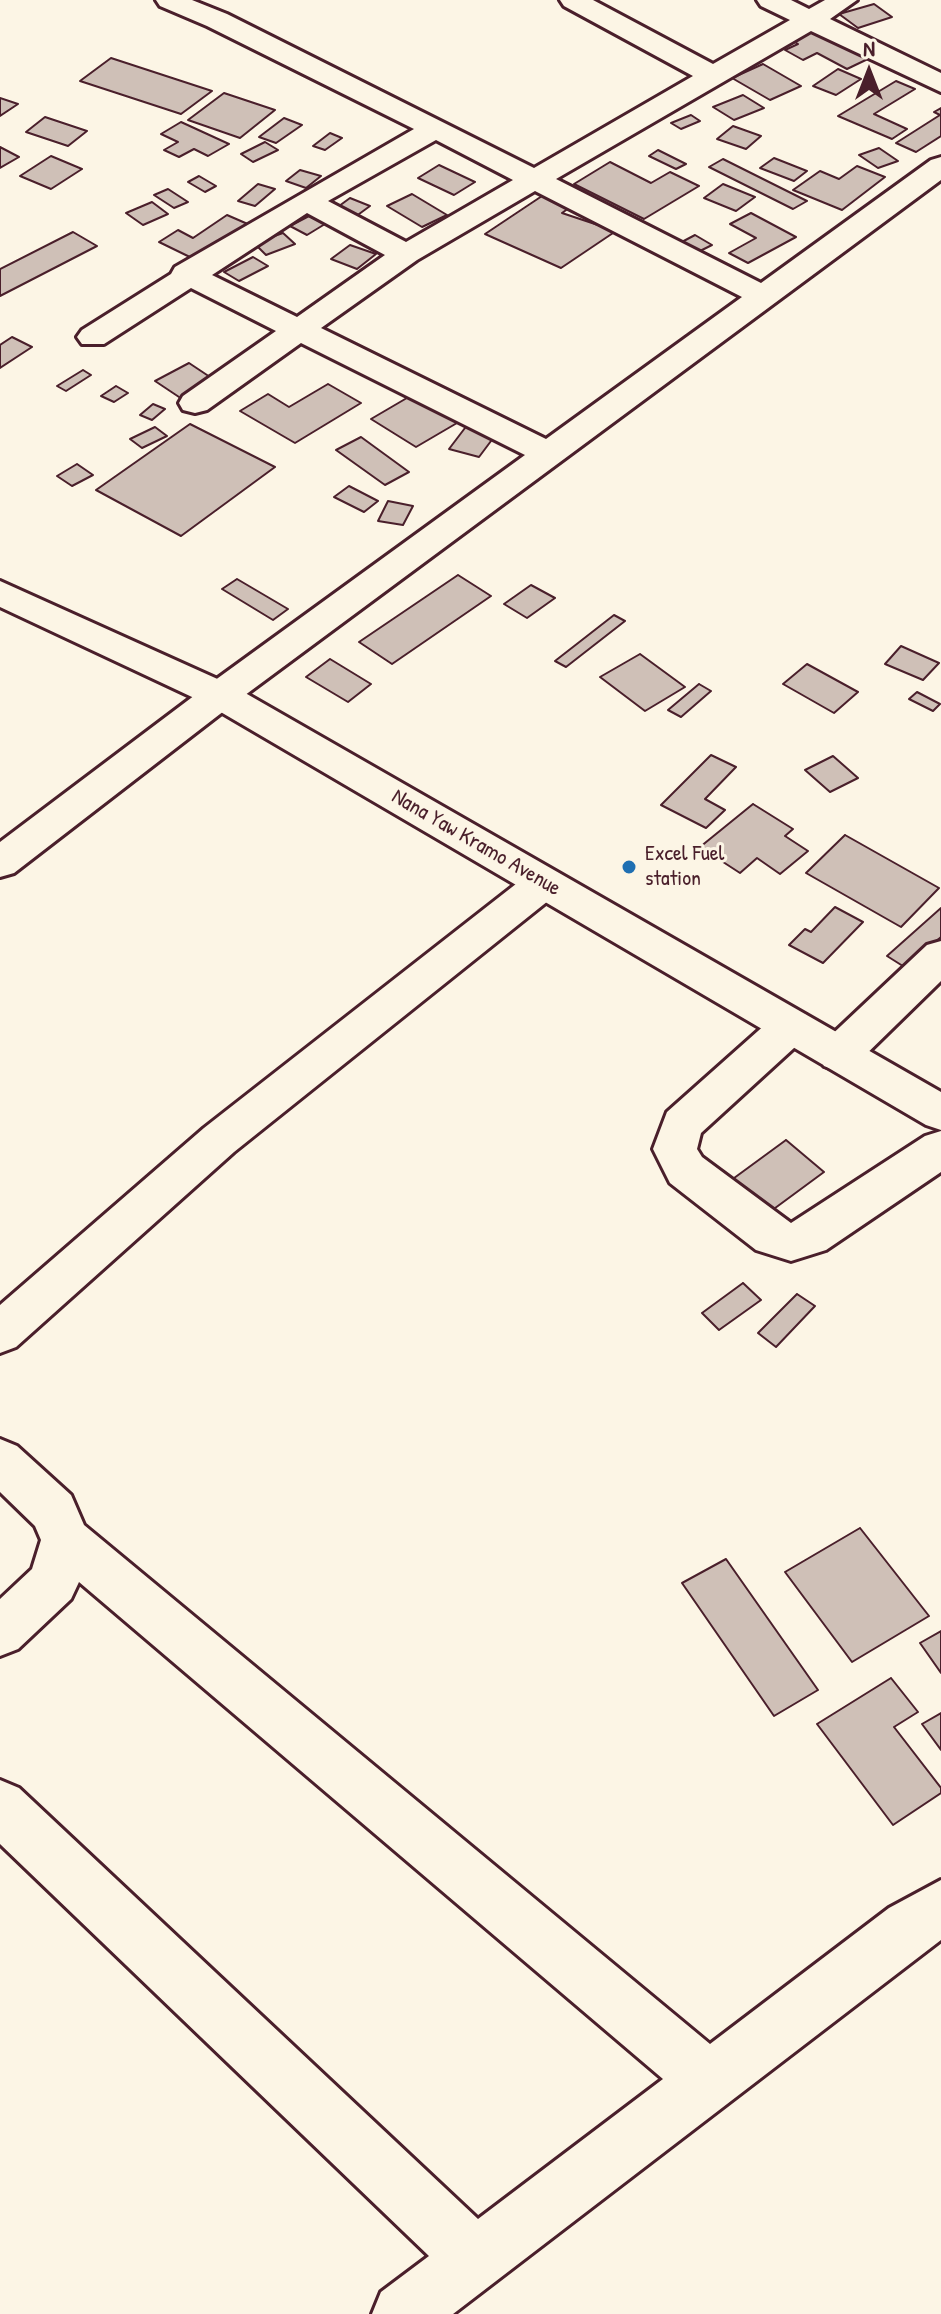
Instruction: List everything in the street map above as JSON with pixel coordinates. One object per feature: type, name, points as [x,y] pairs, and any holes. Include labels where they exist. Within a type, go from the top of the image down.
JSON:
[{"type":"street","points":[[169,0],[217,20],[763,296]]},
{"type":"street","points":[[573,0],[714,76]]},
{"type":"street","points":[[770,0],[941,84]]},
{"type":"street","points":[[195,403],[406,254],[844,0]]},
{"type":"street","points":[[93,337],[186,274],[306,201],[435,129]]},
{"type":"street","points":[[0,863],[220,695],[941,166]]},
{"type":"street","points":[[306,201],[406,254]]},
{"type":"street","points":[[186,274],[548,453]]},
{"type":"street","name":"Nana Yaw Kramo Avenue","points":[[0,593],[220,695],[941,1113]]},
{"type":"street","points":[[0,1333],[219,1140],[544,883]]},
{"type":"street","points":[[839,1054],[941,956]]},
{"type":"street","points":[[791,1026],[682,1124],[675,1149],[686,1170],[772,1237],[791,1242],[810,1237],[941,1149]]},
{"type":"street","points":[[0,1461],[54,1511],[66,1540],[710,2081]]},
{"type":"street","points":[[0,1632],[53,1583],[66,1540]]},
{"type":"street","points":[[0,1807],[476,2259]]},
{"type":"street","points":[[403,2314],[909,1928],[941,1908]]},
{"type":"building","points":[[874,4],[892,17],[858,28],[839,14]]},
{"type":"building","points":[[818,29],[872,57],[847,69],[817,53],[803,60],[785,50],[798,44],[793,41]]},
{"type":"building","points":[[111,58],[212,91],[181,114],[80,81]]},
{"type":"building","points":[[763,64],[801,86],[770,100],[732,78]]},
{"type":"building","points":[[838,69],[861,79],[836,95],[813,86]]},
{"type":"building","points":[[896,81],[915,89],[874,114],[907,129],[892,139],[838,116]]},
{"type":"building","points":[[224,93],[275,110],[240,138],[188,120]]},
{"type":"building","points":[[743,95],[764,108],[734,120],[713,107]]},
{"type":"building","points":[[0,98],[18,104],[0,116]]},
{"type":"building","points":[[941,108],[941,136],[916,152],[896,143],[940,115],[934,112]]},
{"type":"building","points":[[691,115],[700,121],[681,129],[671,123]]},
{"type":"building","points":[[45,117],[87,131],[68,146],[26,132]]},
{"type":"building","points":[[284,118],[302,125],[276,143],[259,137]]},
{"type":"building","points":[[181,122],[229,144],[208,156],[194,149],[179,157],[164,150],[178,142],[161,134]]},
{"type":"building","points":[[733,126],[761,136],[746,149],[717,139]]},
{"type":"building","points":[[330,133],[342,138],[325,150],[313,146]]},
{"type":"building","points":[[265,142],[278,150],[253,162],[241,154]]},
{"type":"building","points":[[0,147],[19,157],[0,168]]},
{"type":"building","points":[[879,148],[898,161],[878,168],[859,155]]},
{"type":"building","points":[[658,150],[686,164],[676,169],[649,156]]},
{"type":"building","points":[[51,156],[82,169],[51,189],[20,176]]},
{"type":"building","points":[[774,158],[807,171],[794,181],[760,168]]},
{"type":"building","points":[[723,159],[807,201],[793,209],[709,167]]},
{"type":"building","points":[[610,162],[651,183],[670,172],[699,186],[644,219],[574,184]]},
{"type":"building","points":[[439,165],[475,182],[454,195],[418,178]]},
{"type":"building","points":[[857,166],[885,177],[842,210],[793,190],[820,171],[839,179]]},
{"type":"building","points":[[300,170],[321,176],[306,188],[286,181]]},
{"type":"building","points":[[199,176],[216,186],[205,192],[188,182]]},
{"type":"building","points":[[258,184],[275,189],[255,206],[238,201]]},
{"type":"building","points":[[723,184],[755,197],[736,211],[704,198]]},
{"type":"building","points":[[168,189],[188,202],[174,208],[154,195]]},
{"type":"building","points":[[412,194],[447,215],[422,227],[387,206]]},
{"type":"building","points":[[542,196],[569,208],[562,213],[616,231],[561,268],[485,234]]},
{"type":"building","points":[[350,198],[370,206],[355,217],[335,209]]},
{"type":"building","points":[[152,202],[168,214],[143,225],[126,213]]},
{"type":"building","points":[[751,213],[796,237],[748,263],[729,253],[756,238],[730,224]]},
{"type":"building","points":[[227,215],[250,225],[196,260],[159,242],[178,230],[193,238]]},
{"type":"building","points":[[309,216],[325,224],[307,235],[290,226]]},
{"type":"building","points":[[73,232],[97,246],[0,296],[0,269]]},
{"type":"building","points":[[283,233],[295,244],[266,255],[254,243]]},
{"type":"building","points":[[695,235],[712,245],[694,254],[678,244]]},
{"type":"building","points":[[350,245],[376,254],[357,269],[331,259]]},
{"type":"building","points":[[253,257],[268,266],[239,281],[224,272]]},
{"type":"building","points":[[12,337],[32,347],[0,368],[0,345]]},
{"type":"building","points":[[189,363],[216,381],[182,399],[155,381]]},
{"type":"building","points":[[83,370],[91,375],[66,391],[57,386]]},
{"type":"building","points":[[328,384],[361,403],[295,443],[240,411],[268,394],[289,407]]},
{"type":"building","points":[[116,386],[128,393],[114,402],[101,396]]},
{"type":"building","points":[[412,395],[457,423],[416,447],[371,419]]},
{"type":"building","points":[[153,404],[165,409],[152,420],[140,415]]},
{"type":"building","points":[[190,424],[275,467],[181,536],[96,490]]},
{"type":"building","points":[[468,424],[497,433],[479,457],[449,449]]},
{"type":"building","points":[[155,427],[167,436],[142,448],[130,439]]},
{"type":"building","points":[[361,437],[409,472],[385,485],[336,450]]},
{"type":"building","points":[[77,464],[93,475],[72,486],[57,476]]},
{"type":"building","points":[[349,486],[378,501],[364,512],[334,497]]},
{"type":"building","points":[[388,501],[413,506],[403,525],[378,521]]},
{"type":"building","points":[[458,575],[491,596],[392,664],[359,642]]},
{"type":"building","points":[[237,579],[288,609],[273,620],[222,589]]},
{"type":"building","points":[[531,585],[555,598],[527,618],[504,604]]},
{"type":"building","points":[[614,615],[625,621],[566,667],[555,661]]},
{"type":"building","points":[[901,646],[939,663],[923,680],[885,664]]},
{"type":"building","points":[[640,654],[685,687],[645,711],[600,677]]},
{"type":"building","points":[[330,659],[371,684],[348,702],[306,677]]},
{"type":"building","points":[[807,664],[858,692],[834,713],[783,684]]},
{"type":"building","points":[[699,684],[711,691],[681,717],[668,710]]},
{"type":"building","points":[[917,692],[940,704],[933,711],[909,699]]},
{"type":"building","points":[[711,755],[736,767],[705,799],[725,810],[706,828],[661,805]]},
{"type":"building","points":[[833,756],[858,778],[830,792],[805,770]]},
{"type":"building","points":[[753,804],[793,829],[785,836],[808,851],[780,874],[757,858],[740,873],[700,847]]},
{"type":"building","points":[[845,835],[939,888],[901,927],[806,873]]},
{"type":"building","points":[[835,907],[863,922],[823,963],[789,945],[805,929],[811,932]]},
{"type":"building","points":[[941,908],[941,937],[906,968],[887,956]]},
{"type":"building","points":[[786,1140],[824,1172],[767,1214],[730,1181]]},
{"type":"building","points":[[743,1283],[761,1300],[719,1330],[702,1313]]},
{"type":"building","points":[[797,1294],[815,1306],[776,1347],[758,1333]]},
{"type":"building","points":[[860,1528],[929,1616],[852,1662],[785,1572]]},
{"type":"building","points":[[726,1559],[818,1690],[774,1716],[682,1583]]},
{"type":"building","points":[[941,1631],[941,1673],[920,1643]]},
{"type":"building","points":[[891,1678],[918,1712],[894,1727],[941,1788],[941,1793],[893,1825],[817,1724]]},
{"type":"building","points":[[941,1713],[941,1750],[922,1724]]},
{"type":"place","name":"Excel Fuel station","points":[[629,867]]}]
